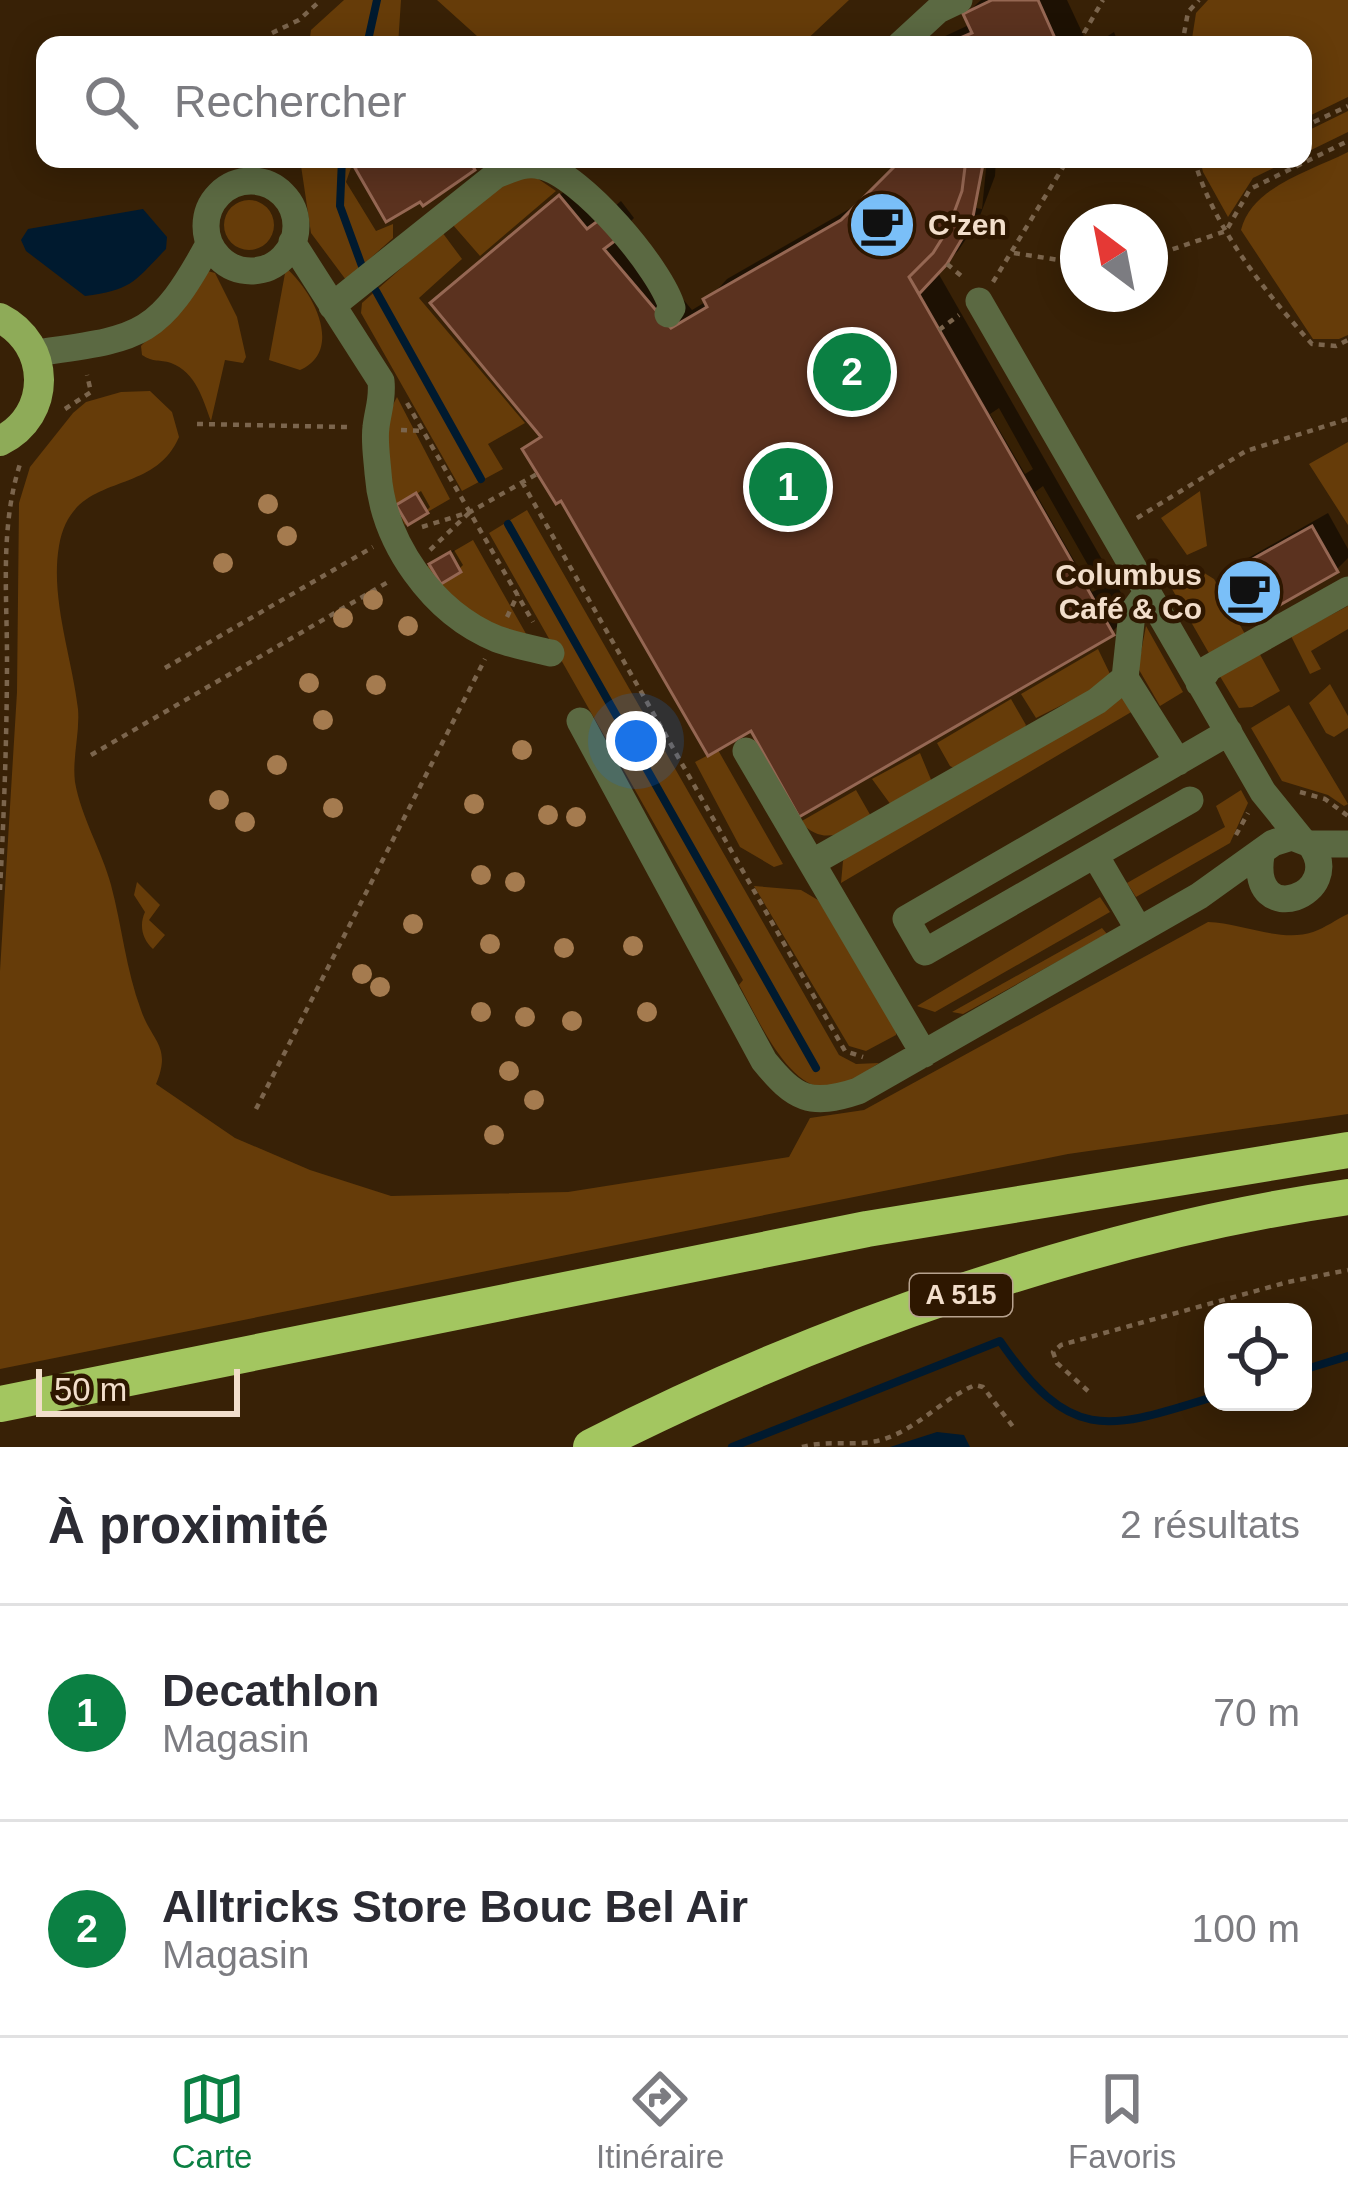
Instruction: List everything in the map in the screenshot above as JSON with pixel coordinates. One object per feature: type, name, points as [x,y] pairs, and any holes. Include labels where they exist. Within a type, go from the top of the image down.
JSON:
[{"type":"highway","points":[[0,1404],[867,1229],[1348,1150]]},
{"type":"highway","name":"A 515","points":[[591,1447],[673,1405],[887,1318],[1175,1230],[1348,1197]]},
{"type":"main road","points":[[0,318],[23,334],[35,353],[39,394],[8,459]]},
{"type":"lane","points":[[910,36],[938,10],[959,0]]},
{"type":"lane","points":[[332,306],[496,175],[513,168]]},
{"type":"lane","points":[[549,168],[606,215],[667,288],[672,308],[668,314]]},
{"type":"lane","points":[[251,181],[265,183],[286,198],[295,219],[292,242],[278,260],[254,270],[229,265],[209,244],[206,229],[214,200],[225,189],[251,181]]},
{"type":"lane","points":[[292,242],[381,381],[378,480],[394,535],[413,566],[444,608],[496,638],[551,653]]},
{"type":"lane","points":[[35,353],[134,336],[164,315],[209,244]]},
{"type":"lane","points":[[979,301],[1262,792],[1321,860],[1319,881]]},
{"type":"lane","points":[[1199,683],[1208,668],[1348,590]]},
{"type":"lane","points":[[1146,594],[1132,613],[1125,678],[1178,762]]},
{"type":"lane","points":[[813,862],[1097,701],[1125,678]]},
{"type":"lane","points":[[580,721],[764,1061],[804,1099],[832,1099],[858,1091],[1199,896],[1282,838],[1348,844]]},
{"type":"lane","points":[[1190,800],[925,952],[906,919],[1229,732]]},
{"type":"lane","points":[[746,751],[923,1054]]},
{"type":"lane","points":[[1262,792],[1264,852],[1259,868],[1273,895],[1294,900],[1348,863]]},
{"type":"lane","points":[[1095,855],[1139,930]]},
{"type":"lane","points":[[1199,896],[1265,887]]},
{"type":"path","points":[[272,33],[299,20],[321,0]]},
{"type":"path","points":[[1084,36],[1103,0]]},
{"type":"path","points":[[1184,36],[1188,12],[1199,0]]},
{"type":"path","points":[[1312,123],[1348,106]]},
{"type":"path","points":[[1312,159],[1348,141]]},
{"type":"path","points":[[1060,260],[1014,253],[1063,168]]},
{"type":"path","points":[[1198,168],[1226,231],[1312,344],[1336,346],[1348,340]]},
{"type":"path","points":[[1168,251],[1226,231],[1250,189],[1293,168]]},
{"type":"path","points":[[55,418],[75,399],[91,392],[78,347]]},
{"type":"path","points":[[400,392],[551,653]]},
{"type":"path","points":[[1112,534],[1246,452],[1348,418]]},
{"type":"path","points":[[197,424],[423,431]]},
{"type":"path","points":[[0,486],[8,459]]},
{"type":"path","points":[[0,890],[8,459]]},
{"type":"path","points":[[165,668],[394,535],[470,512],[537,474]]},
{"type":"path","points":[[523,482],[845,1051],[869,1059]]},
{"type":"path","points":[[91,755],[413,566],[470,512]]},
{"type":"path","points":[[256,1108],[518,594]]},
{"type":"path","points":[[1293,790],[1325,799],[1348,816]]},
{"type":"path","points":[[1088,1391],[1057,1363],[1053,1352],[1061,1345],[1348,1270]]},
{"type":"path","points":[[802,1447],[824,1441],[875,1441],[911,1427],[975,1385],[983,1387],[1014,1428]]},
{"type":"shaded area","points":[[344,0],[401,0],[399,36],[310,36]]},
{"type":"shaded area","points":[[437,0],[849,0],[811,36],[477,36]]},
{"type":"shaded area","points":[[1208,0],[1348,0],[1348,97],[1312,115],[1312,36],[1192,36],[1196,13]]},
{"type":"shaded area","points":[[1348,111],[1348,132],[1312,150],[1312,129]]},
{"type":"shaded area","points":[[1348,152],[1348,335],[1313,339],[1241,230],[1247,215],[1270,191]]},
{"type":"shaded area","points":[[301,168],[351,168],[346,182],[376,231],[393,224],[393,238],[346,280],[311,233]]},
{"type":"shaded area","points":[[1202,168],[1274,168],[1253,178],[1228,217]]},
{"type":"shaded area","points":[[531,174],[556,191],[480,256],[453,225],[499,186]]},
{"type":"shaded area","points":[[249,200],[267,207],[274,225],[267,243],[249,250],[231,243],[224,225],[231,207]]},
{"type":"shaded area","points":[[442,232],[462,259],[419,298],[525,423],[488,444],[503,469],[462,491],[361,313],[362,303]]},
{"type":"shaded area","points":[[286,268],[305,290],[320,320],[320,349],[300,370],[269,360]]},
{"type":"shaded area","points":[[204,270],[215,273],[237,317],[246,357],[243,363],[225,360],[211,421],[187,373],[142,355],[141,346],[185,306]]},
{"type":"shaded area","points":[[150,391],[172,412],[179,437],[167,457],[151,470],[79,505],[59,546],[59,607],[78,709],[75,782],[111,885],[136,995],[161,1052],[156,1084],[235,1138],[310,1170],[391,1196],[568,1192],[789,1157],[810,1118],[864,1110],[1208,922],[1301,935],[1348,914],[1348,1114],[1068,1154],[0,1369],[0,971],[17,692],[19,503],[30,467],[73,413],[86,402],[121,392]]},
{"type":"shaded area","points":[[397,397],[450,499],[405,525],[386,461],[386,428]]},
{"type":"shaded area","points":[[999,408],[1033,469],[1025,474],[990,414]]},
{"type":"shaded area","points":[[1348,442],[1348,525],[1309,464]]},
{"type":"shaded area","points":[[1043,486],[1101,588],[1092,592],[1035,492]]},
{"type":"shaded area","points":[[1200,491],[1207,546],[1187,555],[1161,518]]},
{"type":"shaded area","points":[[527,510],[839,1055],[856,1064],[879,1063],[849,1081],[828,1087],[813,1085],[787,1064],[764,1031],[739,985],[743,980],[489,533]]},
{"type":"shaded area","points":[[473,540],[529,639],[471,612],[423,569]]},
{"type":"shaded area","points":[[1193,566],[1214,579],[1245,634],[1210,655],[1168,582]]},
{"type":"shaded area","points":[[1348,606],[1348,629],[1311,651],[1321,669],[1310,674],[1291,636]]},
{"type":"shaded area","points":[[1146,626],[1183,692],[1160,706],[1138,668]]},
{"type":"shaded area","points":[[1098,649],[1110,681],[1036,718],[1021,694]]},
{"type":"shaded area","points":[[1257,649],[1280,691],[1252,707],[1239,708],[1218,673]]},
{"type":"shaded area","points":[[1330,684],[1348,716],[1348,728],[1334,737],[1326,733],[1309,703]]},
{"type":"shaded area","points":[[1127,689],[1133,711],[841,883],[843,861],[855,847]]},
{"type":"shaded area","points":[[1011,699],[1024,729],[956,769],[950,766],[937,743]]},
{"type":"shaded area","points":[[1289,705],[1348,804],[1282,781],[1251,728]]},
{"type":"shaded area","points":[[718,750],[783,864],[774,867],[740,847],[695,762]]},
{"type":"shaded area","points":[[920,753],[932,782],[891,805],[872,779]]},
{"type":"shaded area","points":[[856,790],[872,818],[827,836],[800,822]]},
{"type":"shaded area","points":[[1241,790],[1248,803],[1230,843],[1136,897],[1127,883],[1225,827],[1216,806]]},
{"type":"shaded area","points":[[137,882],[160,905],[149,920],[165,935],[153,949],[143,932],[145,912],[134,895]]},
{"type":"shaded area","points":[[754,886],[801,890],[818,900],[896,1025],[896,1035],[866,1051],[849,1046]]},
{"type":"shaded area","points":[[1100,897],[1110,912],[935,1012],[917,1006]]},
{"type":"shaded area","points":[[1102,928],[1107,934],[963,1014],[952,1012]]},
{"type":"water","points":[[143,209],[167,237],[166,249],[139,277],[113,291],[85,296],[26,251],[21,240],[28,229]]},
{"type":"water","points":[[937,1432],[964,1435],[970,1447],[890,1447]]},
{"type":"building","points":[[992,0],[1038,0],[1054,36],[965,36],[972,33],[963,14]]},
{"type":"building","points":[[355,168],[474,168],[423,206],[420,202],[386,222]]},
{"type":"building","points":[[893,168],[965,168],[948,229],[909,277],[1114,635],[799,817],[751,731],[708,756],[561,501],[556,504],[522,449],[541,437],[430,303],[559,195],[587,229],[599,220],[616,240],[604,249],[671,328],[707,307],[703,299],[841,220]]},
{"type":"building","points":[[965,168],[982,168],[972,222],[947,264],[919,294],[909,277],[948,229]]},
{"type":"building","points":[[416,493],[428,513],[408,525],[396,505]]},
{"type":"building","points":[[1312,526],[1338,572],[1250,622],[1224,575]]},
{"type":"building","points":[[450,552],[461,572],[441,584],[429,564]]},
{"type":"waterway","points":[[369,36],[377,0]]},
{"type":"waterway","points":[[342,168],[340,206],[363,269]]},
{"type":"waterway","points":[[376,291],[481,479]]},
{"type":"waterway","points":[[508,524],[816,1068]]},
{"type":"waterway","points":[[732,1447],[1000,1341],[1048,1398],[1093,1420],[1145,1417],[1204,1400]]},
{"type":"waterway","points":[[1312,1367],[1348,1356]]},
{"type":"place","name":"C'zen","points":[[882,225]]},
{"type":"place","name":"Alltricks Store Bouc Bel Air","points":[[852,372]]},
{"type":"place","name":"Decathlon","points":[[788,487]]},
{"type":"place","name":"Columbus Café & Co","points":[[1249,592]]}]
